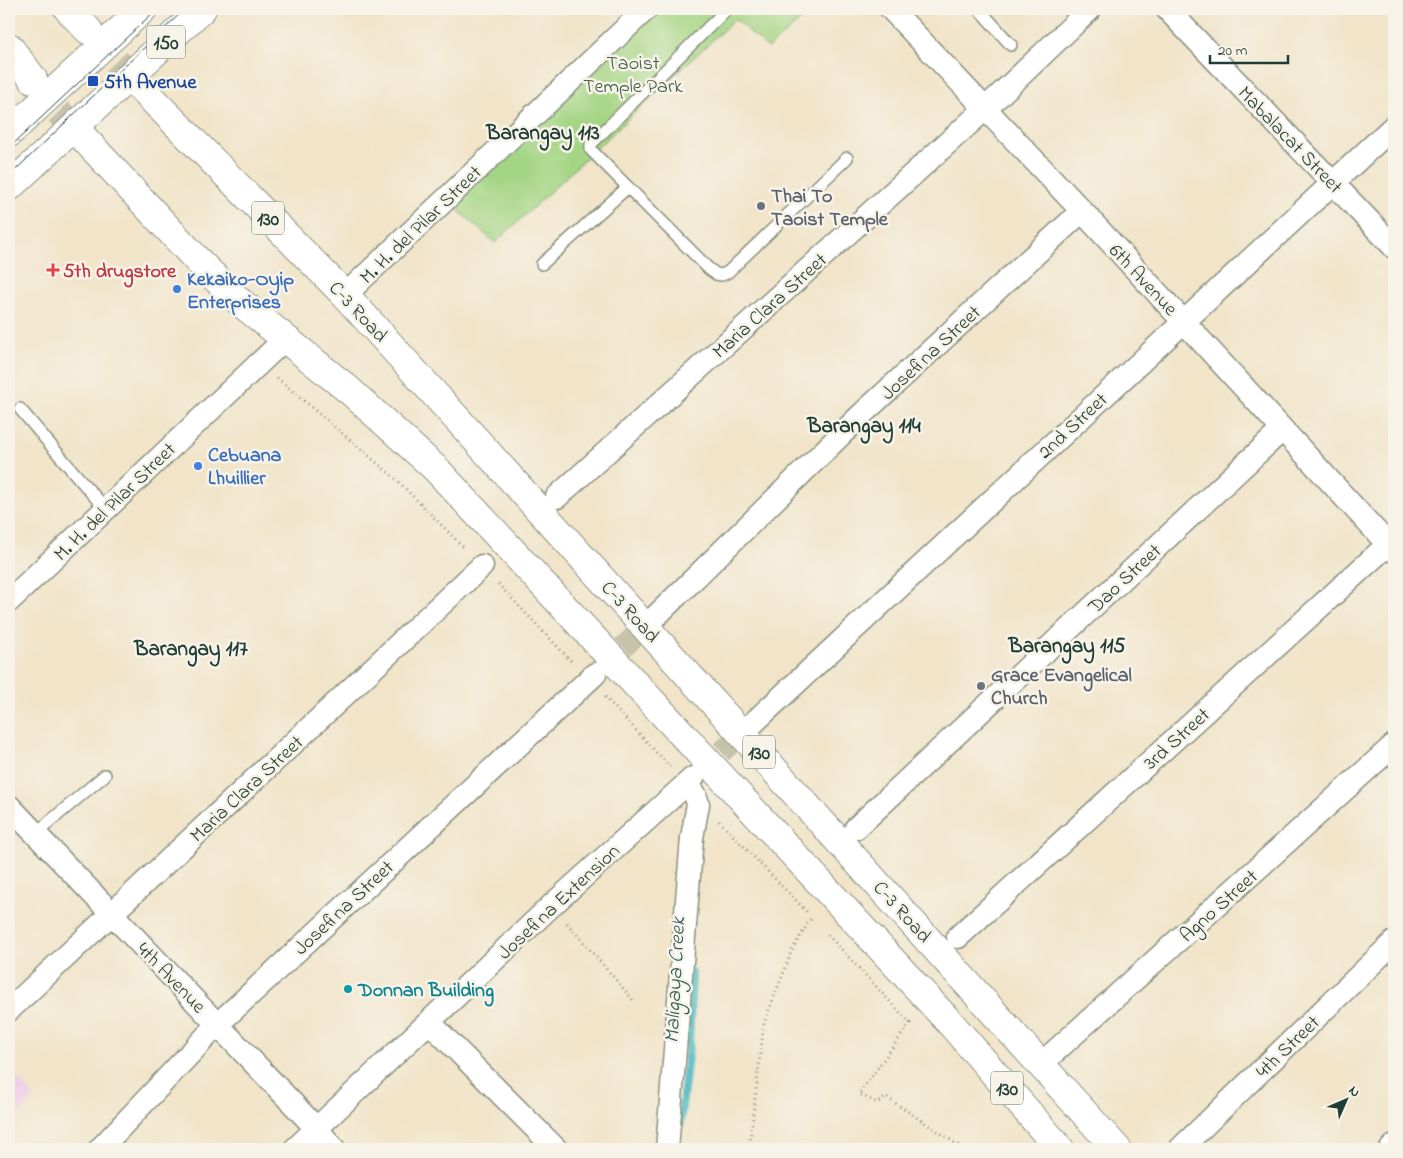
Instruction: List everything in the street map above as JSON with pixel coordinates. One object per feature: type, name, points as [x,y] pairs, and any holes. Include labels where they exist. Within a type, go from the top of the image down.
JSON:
[{"type":"main road","points":[[68,9],[88,30]]},
{"type":"main road","name":"150","points":[[9,133],[143,9]]},
{"type":"main road","name":"150","points":[[9,188],[202,9]]},
{"type":"main road","points":[[9,47],[33,79]]},
{"type":"main road","name":"C-3 Road","points":[[135,82],[345,295],[1117,1149]]},
{"type":"main road","name":"C-3 Road","points":[[79,133],[200,263],[240,302],[350,391],[436,469],[953,1026],[1060,1149]]},
{"type":"street","name":"M. H. del Pilar Street","points":[[345,295],[646,9]]},
{"type":"street","name":"6th Avenue","points":[[891,9],[1082,211],[1282,430],[1392,545]]},
{"type":"street","name":"Maria Clara Street","points":[[557,497],[985,109],[1090,9]]},
{"type":"street","name":"Mabalacat Street","points":[[1167,9],[1394,247]]},
{"type":"street","name":"2nd Street","points":[[750,726],[1394,126]]},
{"type":"street","name":"Josefina Street","points":[[651,621],[860,416],[1082,211]]},
{"type":"street","name":"M. H. del Pilar Street","points":[[9,602],[286,338]]},
{"type":"street","name":"Dao Street","points":[[856,828],[1282,430]]},
{"type":"street","name":"3rd Street","points":[[958,937],[1392,545]]},
{"type":"street","name":"Maria Clara Street","points":[[9,1010],[482,566]]},
{"type":"street","name":"Josefina Street","points":[[100,1149],[217,1024],[595,674]]},
{"type":"street","name":"Agno Street","points":[[1041,1064],[1394,745]]},
{"type":"street","name":"Josefina Extension","points":[[294,1149],[551,906],[692,787]]},
{"type":"street","points":[[667,1149],[692,848],[698,804],[692,787]]},
{"type":"street","name":"4th Avenue","points":[[9,806],[334,1149]]},
{"type":"street","name":"4th Street","points":[[1180,1149],[1394,942]]},
{"type":"street","points":[[429,1022],[556,1149]]},
{"type":"street","points":[[1391,1149],[1394,1146]]},
{"type":"lane","points":[[727,9],[591,144],[591,150],[594,154],[709,269],[716,274],[722,275],[728,272],[847,158]]},
{"type":"lane","points":[[979,9],[1011,44]]},
{"type":"lane","points":[[542,264],[628,187]]},
{"type":"lane","points":[[20,409],[106,508]]},
{"type":"lane","points":[[35,834],[105,775]]},
{"type":"path","points":[[692,787],[812,917],[793,948],[764,1023],[748,1149]]},
{"type":"path","points":[[551,906],[634,1001]]},
{"type":"path","points":[[825,931],[910,1023],[859,1094],[877,1102],[886,1097],[964,1149]]},
{"type":"shaded area","points":[[9,1070],[35,1097],[9,1123]]},
{"type":"green space","name":"Taoist Temple Park","points":[[660,9],[814,9],[768,48],[735,19],[495,243],[451,204]]},
{"type":"waterway","name":"Maligaya Creek","points":[[680,1123],[689,1046],[692,972]]},
{"type":"tunnel","points":[[88,30],[135,82]]},
{"type":"tunnel","points":[[33,79],[46,99],[79,133]]},
{"type":"tunnel","points":[[599,670],[651,621]]},
{"type":"tunnel","points":[[697,774],[750,726]]},
{"type":"tram line","points":[[9,148],[157,9]]},
{"type":"tram line","points":[[9,176],[185,9]]},
{"type":"place","name":"5th Avenue","points":[[93,81]]},
{"type":"place","name":"Thai To Taoist Temple","points":[[761,206]]},
{"type":"place","name":"5th drugstore","points":[[53,270]]},
{"type":"place","name":"Kekaiko-Oyip Enterprises","points":[[177,289]]},
{"type":"place","name":"Cebuana Lhuillier","points":[[198,466]]},
{"type":"place","name":"Grace Evangelical Church","points":[[981,686]]},
{"type":"place","name":"Donnan Building","points":[[348,989]]},
{"type":"district","name":"Barangay 113","points":[[543,132]]},
{"type":"district","name":"Barangay 114","points":[[864,425]]},
{"type":"district","name":"Barangay 115","points":[[1067,645]]},
{"type":"district","name":"Barangay 117","points":[[191,648]]}]
